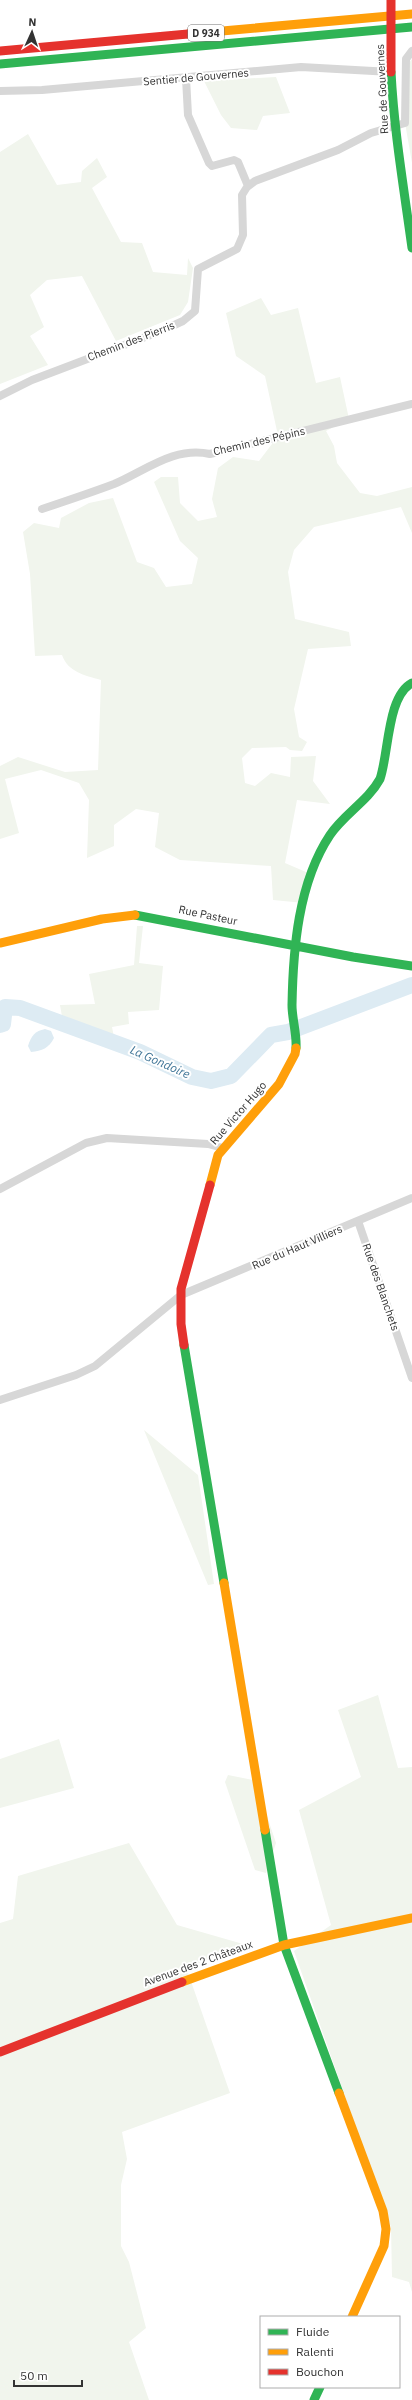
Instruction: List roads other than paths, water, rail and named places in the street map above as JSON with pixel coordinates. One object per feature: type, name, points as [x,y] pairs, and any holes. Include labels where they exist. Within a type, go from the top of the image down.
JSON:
[{"type":"main road","name":"Rue de Gouvernes","points":[[391,0],[394,126],[410,212],[412,248]]},
{"type":"main road","name":"D 934","points":[[0,51],[412,14]]},
{"type":"main road","name":"D 934","points":[[0,64],[412,27]]},
{"type":"main road","name":"Rue Victor Hugo","points":[[352,2316],[384,2246],[386,2229],[382,2211],[284,1945],[181,1324],[181,1295],[218,1155],[222,1148],[268,1098],[286,1074],[295,1054],[295,1035],[293,1024],[296,946],[301,911],[310,879],[320,853],[344,818],[374,790],[380,779],[384,767],[395,703],[404,687],[412,683]]},
{"type":"main road","name":"Rue Pasteur","points":[[0,943],[102,919],[140,914],[296,946],[412,966]]},
{"type":"main road","name":"Avenue des 2 Châteaux","points":[[0,2052],[140,1997],[284,1945],[412,1918]]},
{"type":"main road","points":[[314,2400],[320,2388]]},
{"type":"street","points":[[186,78],[188,115],[210,163],[212,166],[234,160],[238,162],[248,186],[338,150],[371,133],[405,123],[406,59],[412,51]]},
{"type":"street","name":"Sentier de Gouvernes","points":[[0,91],[42,90],[301,67],[392,72]]},
{"type":"street","name":"Chemin des Pierris","points":[[0,396],[32,380],[162,331],[183,321],[195,311],[198,269],[237,249],[242,235],[242,195],[248,186]]},
{"type":"street","name":"Chemin des Pépins","points":[[42,509],[115,483],[163,459],[184,453],[198,451],[210,454],[412,404]]},
{"type":"street","points":[[0,1189],[86,1143],[107,1138],[208,1144],[222,1148]]},
{"type":"street","name":"Rue du Haut Villiers","points":[[0,1400],[76,1375],[95,1366],[181,1295],[412,1198]]},
{"type":"street","name":"Rue des Blanchets","points":[[358,1221],[412,1378]]},
{"type":"street","points":[[403,1353],[412,1350]]},
{"type":"waterway","name":"La Gondoire","points":[[0,1025],[3,1024],[5,1007],[20,1008],[140,1052],[192,1077],[211,1081],[231,1076],[271,1035],[288,1032],[412,985]]}]
